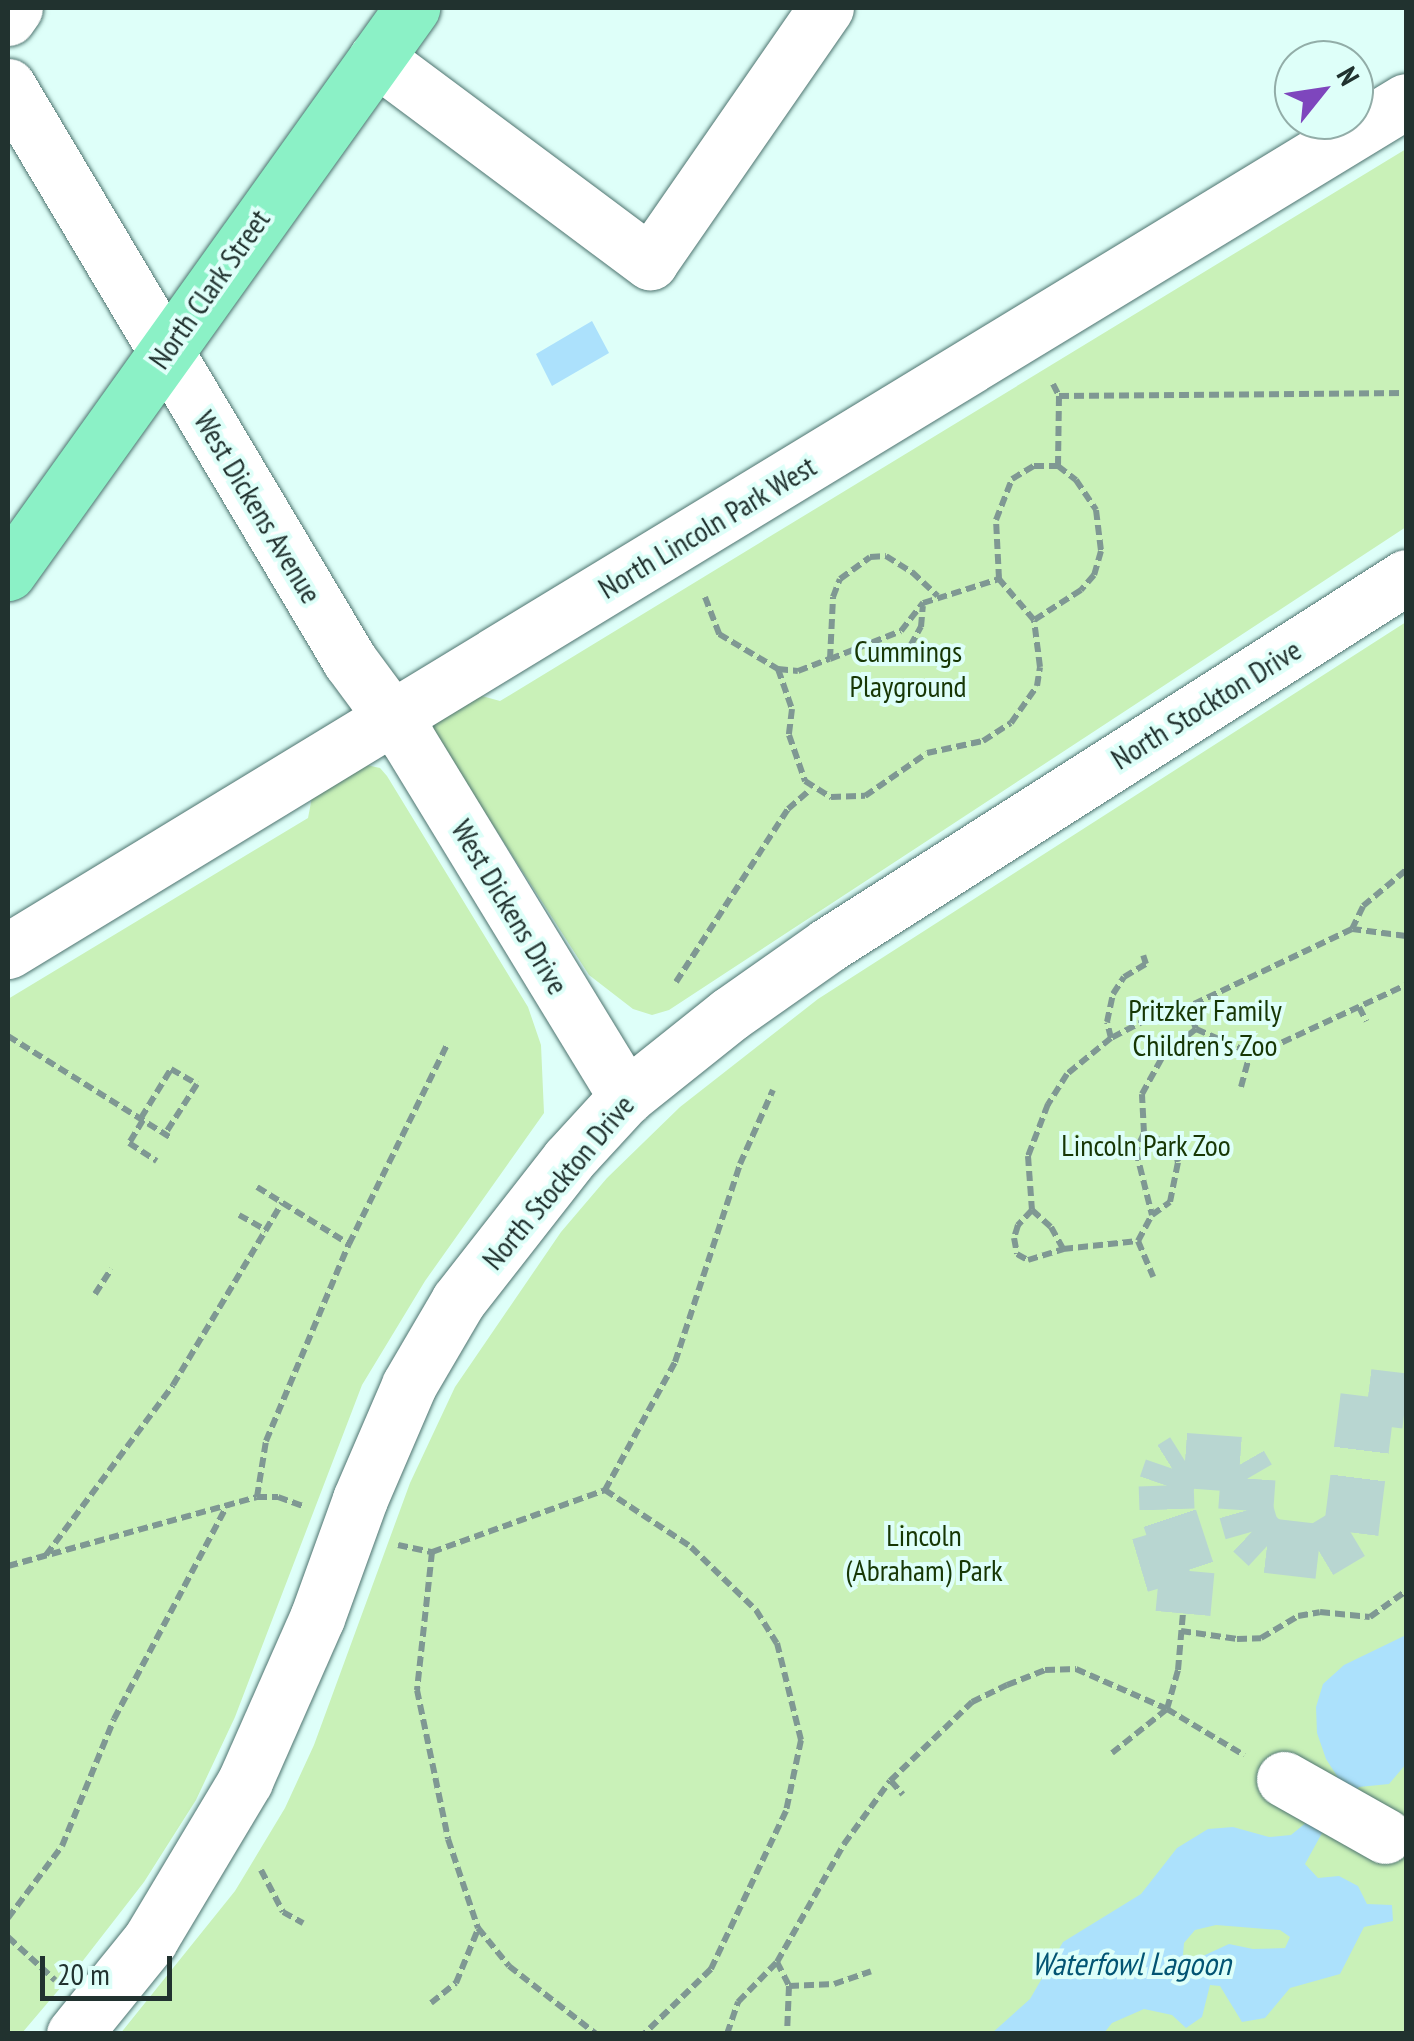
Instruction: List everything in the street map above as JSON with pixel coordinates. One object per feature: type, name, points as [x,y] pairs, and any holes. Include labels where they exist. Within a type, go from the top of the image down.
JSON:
[{"type":"main road","name":"North Clark Street","points":[[8,573],[164,349],[412,8]]},
{"type":"street","points":[[8,18],[15,8]]},
{"type":"street","points":[[376,58],[650,262],[826,8]]},
{"type":"street","name":"West Dickens Avenue","points":[[8,87],[350,661],[392,718]]},
{"type":"street","name":"North Lincoln Park West","points":[[8,951],[1406,101]]},
{"type":"street","name":"North Stockton Drive","points":[[68,2010],[150,1940],[244,1782],[317,1618],[360,1499],[409,1385],[458,1301],[568,1160],[626,1098],[730,1014],[828,945],[1406,577]]},
{"type":"street","name":"West Dickens Drive","points":[[392,718],[626,1098]]},
{"type":"street","points":[[1284,1779],[1385,1836]]},
{"type":"path","points":[[1053,384],[1059,396],[1058,466]]},
{"type":"path","points":[[1059,396],[1406,393]]},
{"type":"path","points":[[778,669],[792,709],[789,734],[795,760],[811,789],[831,797],[864,796],[926,754],[983,741],[1011,723],[1036,686],[1040,667],[1034,620],[998,579],[996,520],[1001,498],[1020,472],[1034,466],[1058,466],[1076,480],[1096,510],[1102,551],[1094,575],[1081,590],[1034,620]]},
{"type":"path","points":[[830,659],[833,597],[840,580],[870,556],[886,556],[912,572],[938,596]]},
{"type":"path","points":[[704,598],[720,634],[778,669],[798,671],[901,631],[924,603],[938,596],[998,579]]},
{"type":"path","points":[[903,659],[921,627],[924,603]]},
{"type":"path","points":[[676,982],[788,808],[811,789]]},
{"type":"path","points":[[1352,929],[1363,906],[1406,870]]},
{"type":"path","points":[[1063,1248],[1051,1227],[1032,1210],[1028,1156],[1048,1104],[1067,1074],[1111,1038],[1161,1012],[1188,1007],[1352,929],[1406,936]]},
{"type":"path","points":[[1111,1038],[1107,1022],[1113,994],[1124,977],[1146,964],[1142,955]]},
{"type":"path","points":[[1188,1007],[1196,1029],[1250,1054],[1406,986]]},
{"type":"path","points":[[1359,1007],[1366,1021]]},
{"type":"path","points":[[1152,1214],[1136,1151],[1144,1133],[1142,1094],[1164,1054],[1196,1029]]},
{"type":"path","points":[[8,1036],[142,1119],[168,1136],[197,1084],[172,1069],[142,1119],[129,1143],[157,1161]]},
{"type":"path","points":[[257,1498],[266,1441],[349,1244],[448,1043]]},
{"type":"path","points":[[1242,1086],[1250,1054]]},
{"type":"path","points":[[398,1545],[432,1552],[605,1490],[675,1362],[740,1164],[773,1090]]},
{"type":"path","points":[[1032,1210],[1018,1225],[1014,1238],[1017,1254],[1028,1260],[1063,1248],[1114,1247],[1138,1241],[1152,1214],[1170,1202],[1178,1162],[1172,1146],[1144,1133]]},
{"type":"path","points":[[256,1187],[349,1244]]},
{"type":"path","points":[[46,1555],[173,1384],[282,1203]]},
{"type":"path","points":[[239,1215],[266,1230]]},
{"type":"path","points":[[1138,1241],[1153,1277]]},
{"type":"path","points":[[95,1294],[111,1269]]},
{"type":"path","points":[[605,1490],[691,1547],[756,1610],[777,1643],[801,1740],[786,1811],[711,1969],[644,2034]]},
{"type":"path","points":[[8,1566],[257,1498],[278,1497],[312,1509]]},
{"type":"path","points":[[8,1918],[62,1846],[114,1719],[228,1504]]},
{"type":"path","points":[[432,1552],[417,1690],[435,1786],[478,1928],[509,1966],[596,2034]]},
{"type":"path","points":[[1181,1631],[1237,1640],[1261,1638],[1298,1616],[1320,1612],[1370,1617],[1406,1591]]},
{"type":"path","points":[[1112,1753],[1167,1709],[1178,1670],[1183,1613]]},
{"type":"path","points":[[728,2034],[738,2002],[777,1962],[844,1844],[890,1781],[972,1702],[1045,1670],[1076,1669],[1167,1709],[1284,1779]]},
{"type":"path","points":[[890,1781],[904,1795]]},
{"type":"path","points":[[261,1870],[282,1912],[303,1924]]},
{"type":"path","points":[[431,2003],[456,1983],[478,1928]]},
{"type":"path","points":[[8,1937],[68,2010]]},
{"type":"path","points":[[777,1962],[789,1986],[787,2034]]},
{"type":"path","points":[[789,1986],[834,1984],[871,1971]]},
{"type":"green space","name":"Cummings Playground","points":[[1406,149],[1406,527],[669,1010],[652,1015],[633,1009],[589,975],[478,802],[457,796],[429,723],[471,693],[500,701]]},
{"type":"green space","name":"Lincoln (Abraham) Park","points":[[1406,622],[1406,2033],[120,2034],[235,1891],[285,1808],[314,1745],[410,1483],[455,1387],[561,1232],[607,1178],[680,1107],[818,999]]},
{"type":"green space","points":[[362,764],[380,768],[387,776],[528,1007],[541,1045],[544,1113],[425,1281],[362,1385],[235,1717],[196,1800],[144,1882],[78,1967],[22,2033],[8,2034],[8,999],[308,818],[313,792]]},
{"type":"water","points":[[592,321],[609,353],[552,386],[536,354]]},
{"type":"water","name":"Waterfowl Lagoon","points":[[1406,1635],[1406,1764],[1389,1784],[1359,1787],[1327,1824],[1305,1864],[1318,1878],[1339,1876],[1358,1886],[1367,1904],[1392,1905],[1393,1921],[1364,1927],[1340,1974],[1290,1988],[1265,2018],[1242,2022],[1220,1986],[1210,1985],[1202,2017],[1186,2028],[1172,2015],[1144,2009],[1112,2023],[1104,2033],[991,2034],[1030,1999],[1063,1942],[1141,1894],[1177,1848],[1208,1829],[1233,1827],[1269,1837],[1291,1835],[1319,1812],[1337,1776],[1317,1733],[1316,1707],[1323,1684],[1344,1665]],"holes":[[[1216,1925],[1280,1930],[1290,1937],[1285,1948],[1253,1949],[1229,1944],[1192,1961],[1183,1955],[1184,1943],[1195,1930]]]},
{"type":"tunnel","points":[[1183,1613],[1187,1570],[1167,1509],[1166,1485],[1172,1468],[1185,1460],[1240,1464],[1248,1478],[1246,1510],[1252,1531],[1267,1545],[1319,1551],[1351,1532],[1368,1396],[1406,1401]]},
{"type":"tunnel","points":[[1140,1565],[1184,1552]]},
{"type":"park label","name":"Pritzker Family Children's Zoo","points":[[1205,1027]]},
{"type":"park label","name":"Lincoln Park Zoo","points":[[1146,1145]]}]
